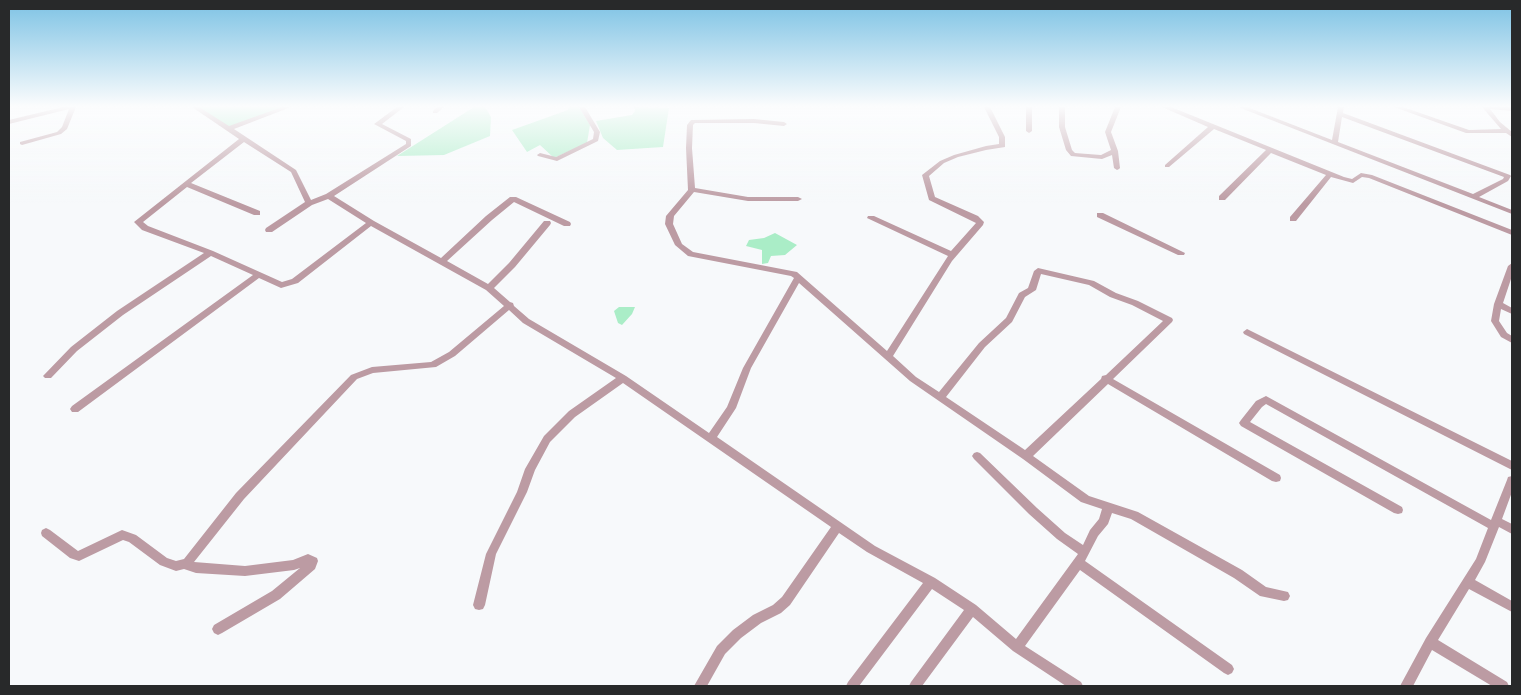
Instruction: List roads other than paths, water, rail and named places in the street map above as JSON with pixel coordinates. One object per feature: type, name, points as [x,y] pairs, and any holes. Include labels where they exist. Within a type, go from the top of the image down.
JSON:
[{"type":"street","points":[[22,144],[37,139]]},
{"type":"street","points":[[242,139],[138,222],[145,228],[210,253],[257,276],[281,285],[290,284],[371,223]]},
{"type":"street","points":[[244,139],[294,171],[308,203]]},
{"type":"street","points":[[269,230],[308,203],[329,196],[409,145],[408,139]]},
{"type":"street","points":[[540,155],[557,159],[596,139]]},
{"type":"street","points":[[689,139],[692,190],[669,219],[671,228],[683,250],[703,258],[791,272],[888,356],[940,398],[1026,456],[1085,499],[1134,515],[1238,574],[1264,592],[1284,596]]},
{"type":"street","points":[[888,356],[929,289],[980,222],[968,214],[932,198],[925,175],[942,162],[956,156],[986,148],[1004,146],[1004,139]]},
{"type":"street","points":[[1065,139],[1068,150],[1073,156],[1102,157],[1115,151]]},
{"type":"street","points":[[1111,139],[1115,151],[1117,168]]},
{"type":"street","points":[[1167,166],[1198,139]]},
{"type":"street","points":[[1243,139],[1330,174],[1353,181],[1361,175],[1370,176],[1512,233]]},
{"type":"street","points":[[1328,139],[1512,212]]},
{"type":"street","points":[[1415,139],[1508,176],[1506,180],[1473,197]]},
{"type":"street","points":[[1222,198],[1270,150]]},
{"type":"street","points":[[1293,219],[1330,174]]},
{"type":"street","points":[[187,184],[257,213]]},
{"type":"street","points":[[692,190],[748,198],[798,198]]},
{"type":"street","points":[[329,196],[371,223],[489,288],[526,321],[624,378],[783,490],[838,525],[871,549],[932,582],[972,609],[1018,647],[1077,686]]},
{"type":"street","points":[[441,262],[488,218],[513,199],[567,224]]},
{"type":"street","points":[[1100,215],[1181,253]]},
{"type":"street","points":[[871,218],[953,255]]},
{"type":"street","points":[[489,288],[512,265],[547,223]]},
{"type":"street","points":[[48,376],[74,349],[120,314],[210,253]]},
{"type":"street","points":[[1512,269],[1498,304],[1495,322],[1498,328],[1512,340]]},
{"type":"street","points":[[940,398],[982,345],[1009,320],[1022,295],[1032,290],[1038,271],[1041,270],[1091,283],[1113,296],[1135,303],[1169,320],[1105,378],[1026,456]]},
{"type":"street","points":[[75,409],[257,276]]},
{"type":"street","points":[[711,438],[731,408],[747,368],[799,277]]},
{"type":"street","points":[[1498,304],[1512,311]]},
{"type":"street","points":[[46,533],[74,555],[84,555],[122,535],[132,538],[164,562],[176,566],[187,563],[240,496],[354,377],[372,370],[433,365],[452,354],[510,305]]},
{"type":"street","points":[[1247,332],[1512,466]]},
{"type":"street","points":[[479,605],[491,554],[522,492],[530,469],[547,440],[572,414],[624,378]]},
{"type":"street","points":[[1105,378],[1276,478]]},
{"type":"street","points":[[1398,510],[1244,423],[1259,404],[1266,400],[1494,523],[1512,529]]},
{"type":"street","points":[[977,456],[1033,511],[1061,536],[1084,552]]},
{"type":"street","points":[[1406,686],[1430,642],[1480,562],[1512,480]]},
{"type":"street","points":[[1018,647],[1079,563],[1104,521],[1108,507]]},
{"type":"street","points":[[700,686],[721,650],[737,634],[757,619],[777,609],[786,600],[838,525]]},
{"type":"street","points":[[187,563],[196,568],[245,571],[294,565],[308,559],[313,561],[311,565],[276,595],[218,629]]},
{"type":"street","points":[[1079,563],[1228,669]]},
{"type":"street","points":[[852,686],[932,582]]},
{"type":"street","points":[[1467,582],[1512,607]]},
{"type":"street","points":[[915,686],[972,609]]},
{"type":"street","points":[[1430,642],[1503,686]]}]
